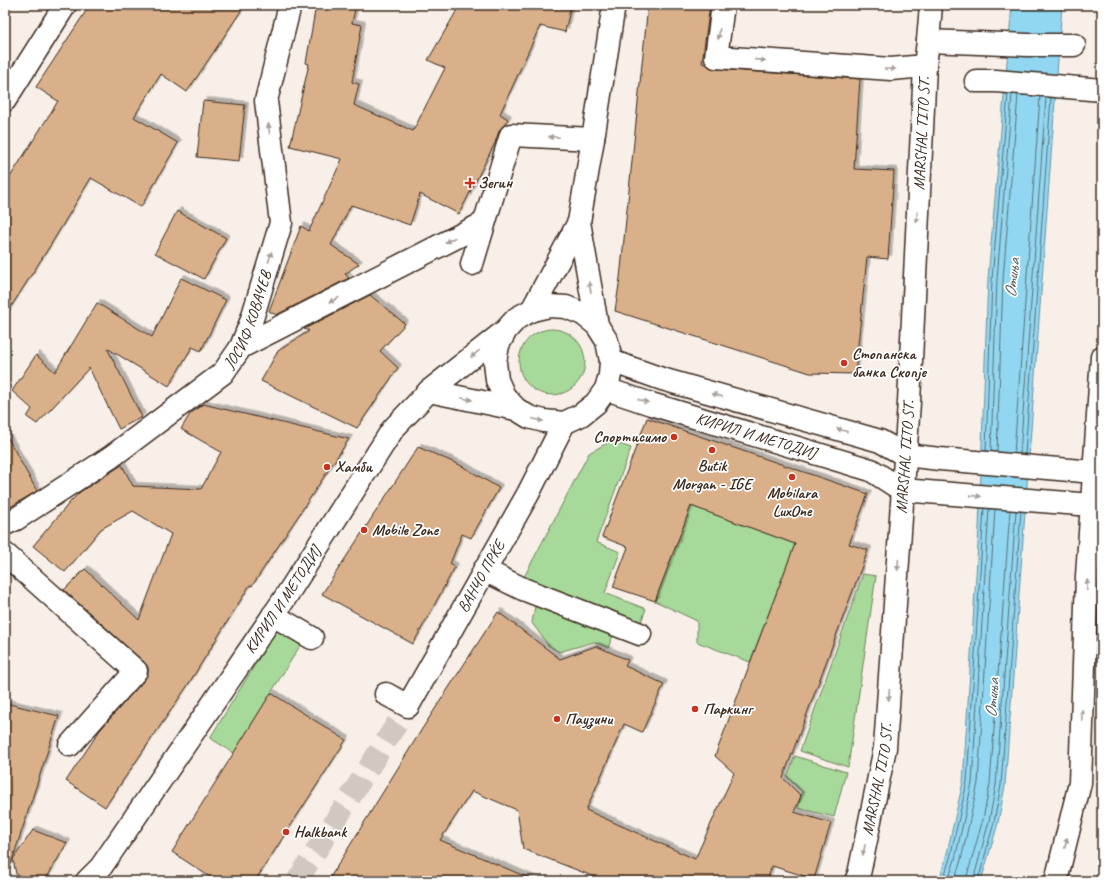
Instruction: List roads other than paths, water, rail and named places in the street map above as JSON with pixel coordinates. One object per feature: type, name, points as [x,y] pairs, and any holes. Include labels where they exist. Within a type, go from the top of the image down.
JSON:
[{"type":"street","points":[[5,100],[65,5]]},
{"type":"street","name":"ЈОСИФ КОВАЧЕВ","points":[[5,524],[16,519],[117,452],[223,373],[241,347],[251,322],[281,223],[266,101],[290,5]]},
{"type":"street","points":[[532,310],[579,222],[614,5]]},
{"type":"street","points":[[724,5],[716,57],[891,69],[925,66]]},
{"type":"street","name":"MARSHAL TITO ST.","points":[[856,881],[859,874],[885,748],[899,558],[925,66],[931,5]]},
{"type":"street","points":[[928,41],[1027,45],[1074,45]]},
{"type":"street","points":[[976,81],[1097,90]]},
{"type":"street","points":[[472,264],[511,135],[593,139]]},
{"type":"street","points":[[241,347],[484,222]]},
{"type":"street","points":[[579,222],[597,325],[607,342],[611,361],[610,376],[606,389],[596,403],[581,415],[564,423],[544,422],[529,417],[516,409],[504,396],[497,380],[495,362],[498,345],[506,330],[517,318],[532,310],[549,306],[566,307],[583,314],[597,325]]},
{"type":"street","name":"КИРИЛ И МЕТОДИЈ","points":[[87,881],[101,867],[308,564],[393,429],[429,391],[506,330]]},
{"type":"street","points":[[1056,881],[1080,783],[1087,576],[1102,358]]},
{"type":"street","name":"КИРИЛ И МЕТОДИЈ","points":[[611,361],[662,379],[880,441],[905,455]]},
{"type":"street","name":"КИРИЛ И МЕТОДИЈ","points":[[606,389],[871,470],[902,490]]},
{"type":"street","points":[[429,391],[516,409]]},
{"type":"street","points":[[880,441],[908,402]]},
{"type":"street","name":"ВАНЧО ПРЌЕ","points":[[383,699],[405,711],[528,494],[564,423]]},
{"type":"street","points":[[905,455],[1094,472]]},
{"type":"street","points":[[871,470],[900,526]]},
{"type":"street","points":[[902,490],[1092,505]]},
{"type":"street","points":[[5,554],[136,671],[70,745]]},
{"type":"street","points":[[484,570],[523,589],[640,634]]},
{"type":"street","points":[[273,615],[312,638]]},
{"type":"water","name":"Отиња","points":[[1012,5],[1062,5],[1005,786],[998,823],[981,881],[939,881],[963,782],[979,527],[988,278]]},
{"type":"tunnel","points":[[297,881],[408,706]]},
{"type":"place","name":"Зегин","points":[[470,183]]},
{"type":"place","name":"Стопанска банка Скопје","points":[[844,363]]},
{"type":"place","name":"Спортисимо","points":[[674,437]]},
{"type":"place","name":"Butik Morgan - IGE","points":[[712,450]]},
{"type":"place","name":"Хамби","points":[[327,467]]},
{"type":"place","name":"Mobilara LuxOne","points":[[792,477]]},
{"type":"place","name":"Mobile Zone","points":[[364,530]]},
{"type":"place","name":"Паркинг","points":[[695,709]]},
{"type":"place","name":"Паузини","points":[[557,719]]},
{"type":"place","name":"Halkbank","points":[[286,832]]}]
